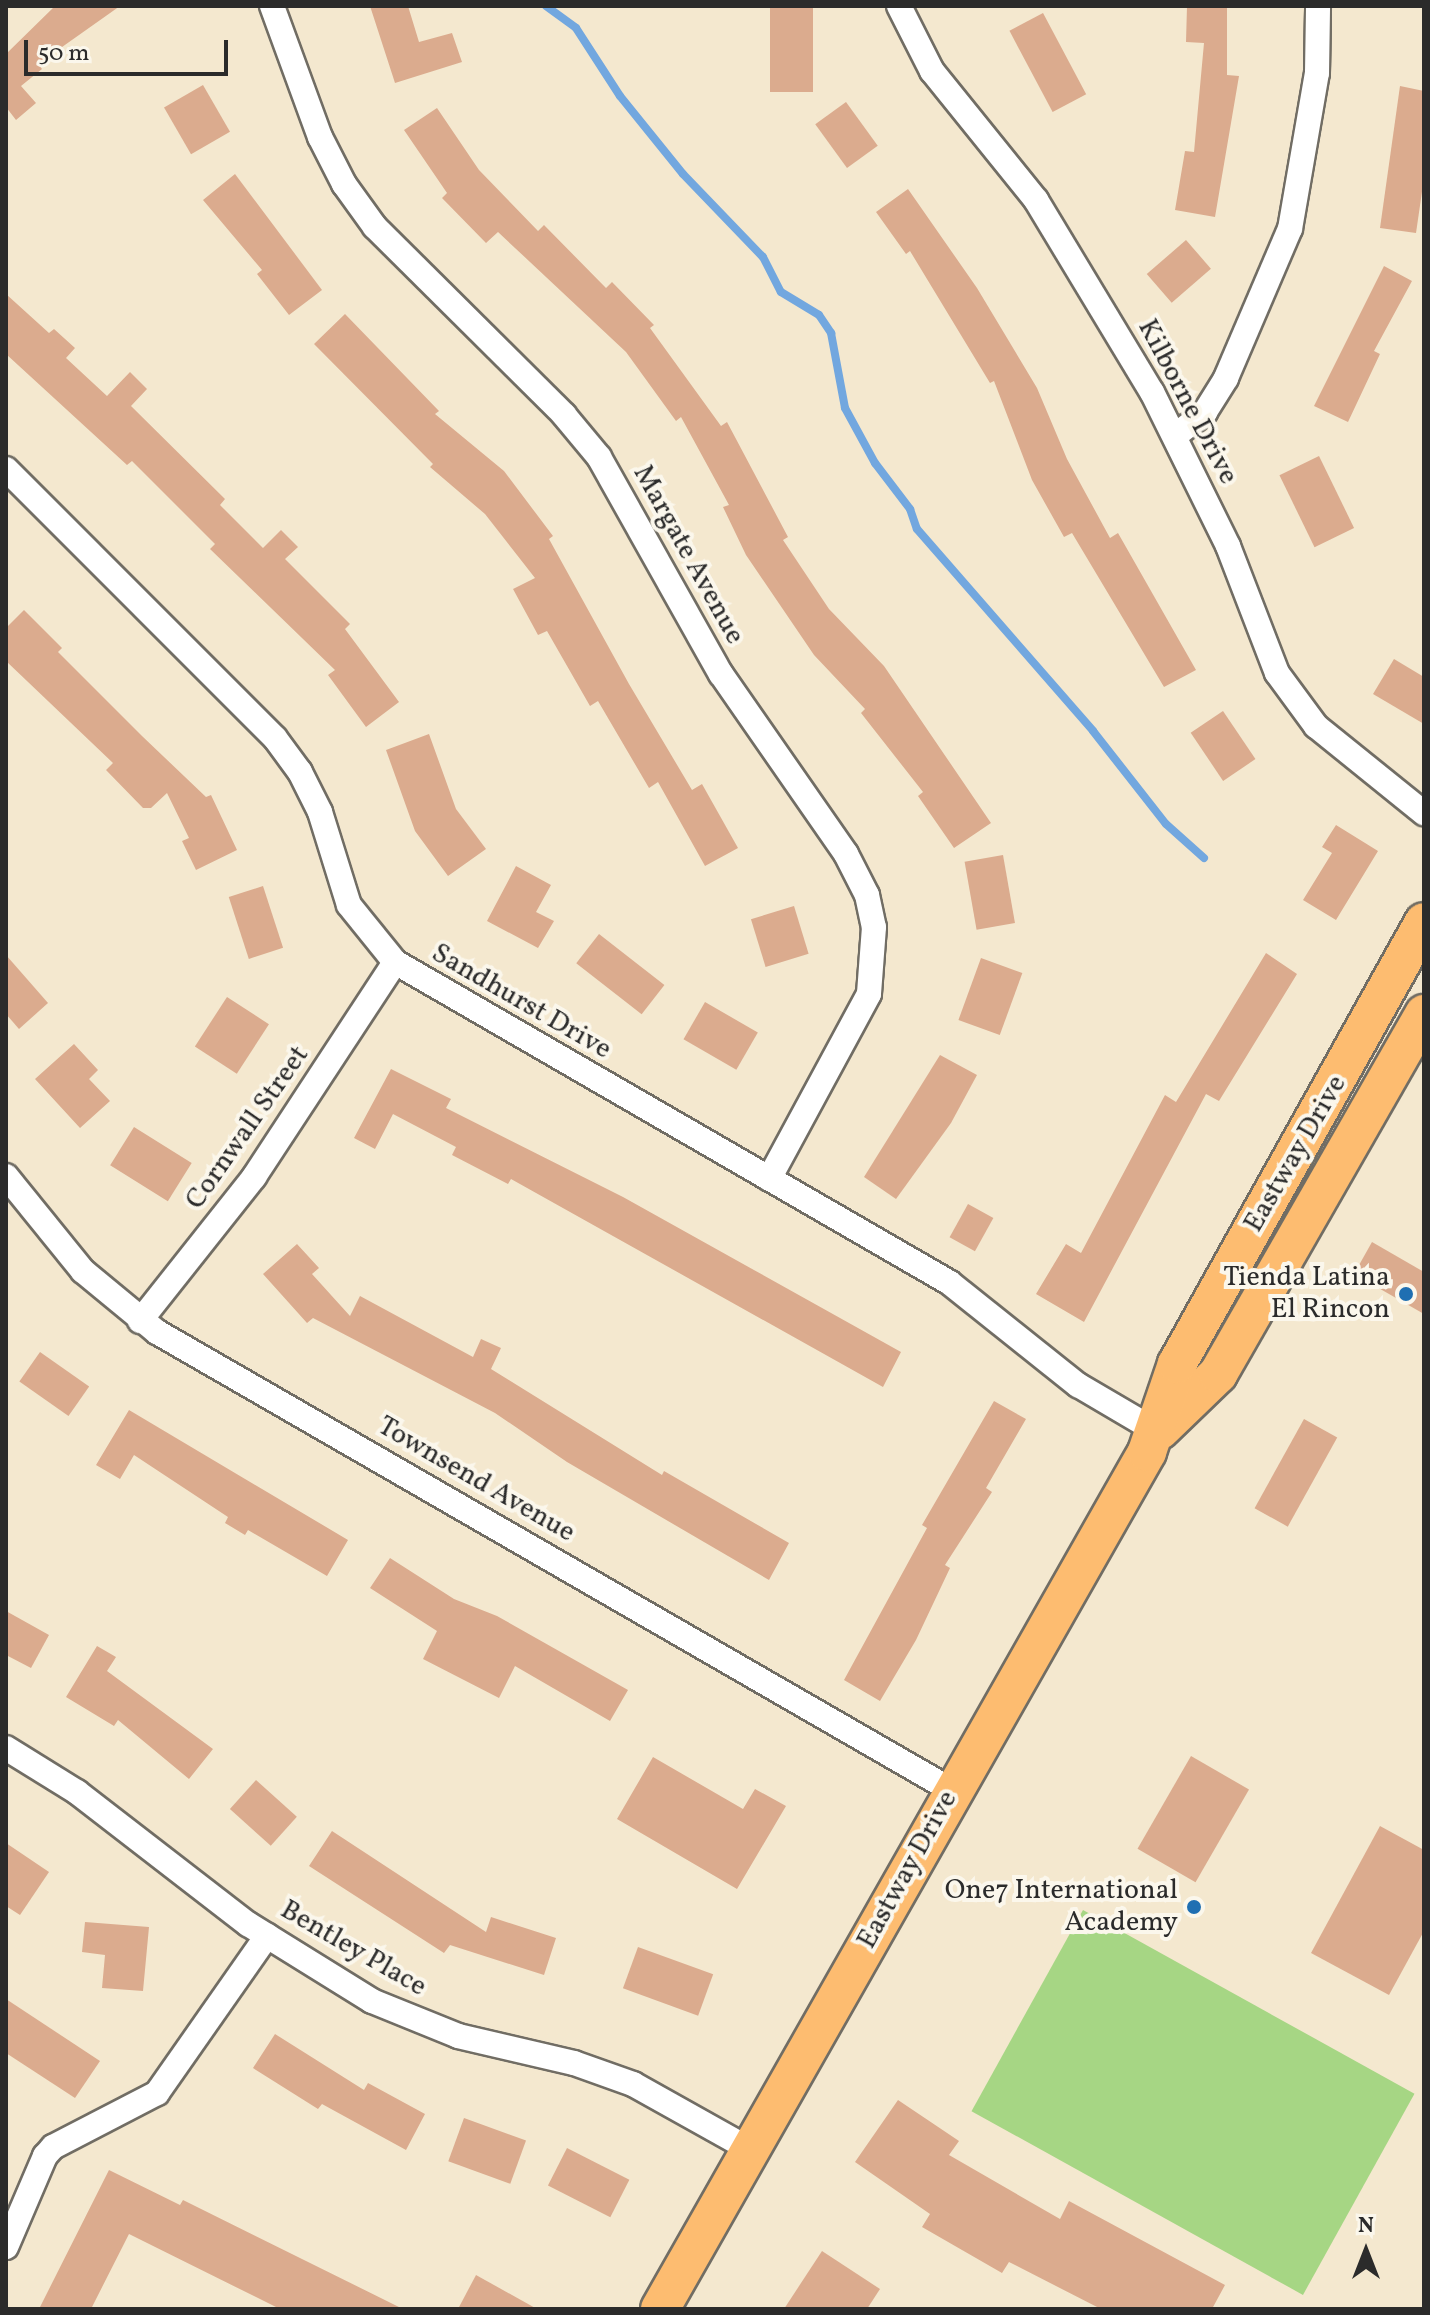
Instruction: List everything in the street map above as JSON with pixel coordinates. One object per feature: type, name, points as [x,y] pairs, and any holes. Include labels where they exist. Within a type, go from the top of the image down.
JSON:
[{"type":"main road","name":"Eastway Drive","points":[[660,2309],[1158,1432],[1177,1364],[1424,922]]},
{"type":"main road","name":"Eastway Drive","points":[[1158,1432],[1218,1374],[1424,1014]]},
{"type":"street","name":"Margate Avenue","points":[[272,6],[320,137],[344,184],[375,227],[564,415],[599,457],[721,674],[863,885],[874,927],[869,994],[769,1179]]},
{"type":"street","name":"Kilborne Drive","points":[[899,6],[932,71],[1036,200],[1176,435],[1228,546],[1277,673],[1299,707],[1338,747],[1424,813]]},
{"type":"street","points":[[1176,435],[1196,421],[1219,391],[1244,345],[1290,229],[1316,82],[1318,6]]},
{"type":"street","name":"Sandhurst Drive","points":[[6,469],[275,738],[300,772],[320,812],[349,905],[395,962],[950,1283],[1078,1385],[1158,1432]]},
{"type":"street","name":"Cornwall Street","points":[[140,1321],[254,1177],[395,962]]},
{"type":"street","name":"Townsend Avenue","points":[[6,1176],[83,1271],[140,1321],[953,1791]]},
{"type":"street","name":"Bentley Place","points":[[6,1748],[77,1792],[267,1936],[400,2014],[458,2036],[574,2063],[633,2084],[751,2150]]},
{"type":"street","points":[[6,2247],[53,2147],[167,2083],[267,1936]]},
{"type":"green space","points":[[1083,1910],[1414,2094],[1303,2295],[971,2111]]},
{"type":"building","points":[[55,6],[120,6],[38,64],[42,69],[21,86],[36,103],[16,120],[6,107],[6,54]]},
{"type":"building","points":[[370,6],[408,6],[419,42],[452,33],[462,62],[395,83]]},
{"type":"building","points":[[770,6],[813,6],[813,92],[770,92]]},
{"type":"building","points":[[1187,6],[1227,6],[1227,75],[1239,76],[1215,217],[1175,210],[1185,151],[1194,152],[1204,43],[1186,42]]},
{"type":"building","points":[[1043,13],[1086,94],[1053,112],[1009,31]]},
{"type":"building","points":[[203,85],[230,132],[191,154],[164,108]]},
{"type":"building","points":[[1400,86],[1424,91],[1424,178],[1416,233],[1380,228]]},
{"type":"building","points":[[846,102],[878,146],[847,168],[815,124]]},
{"type":"building","points":[[437,108],[479,170],[538,231],[544,225],[606,288],[612,282],[654,325],[650,328],[721,426],[727,422],[788,537],[783,540],[829,609],[884,666],[991,823],[954,848],[918,796],[923,792],[861,713],[865,709],[814,655],[746,555],[723,507],[729,505],[681,417],[676,421],[626,352],[498,232],[486,243],[442,198],[447,193],[404,130]]},
{"type":"building","points":[[235,174],[322,290],[289,315],[257,274],[262,270],[203,200]]},
{"type":"building","points":[[908,189],[977,288],[1037,388],[1067,459],[1110,538],[1118,533],[1196,670],[1164,687],[1072,533],[1064,537],[1032,480],[994,381],[990,383],[910,251],[906,254],[876,212]]},
{"type":"building","points":[[1186,240],[1211,269],[1172,303],[1147,274]]},
{"type":"building","points":[[1384,266],[1412,281],[1374,351],[1380,354],[1348,422],[1314,406]]},
{"type":"building","points":[[6,294],[49,333],[54,329],[75,348],[66,358],[107,396],[130,372],[147,389],[131,406],[225,499],[220,505],[263,548],[281,530],[298,547],[285,559],[350,624],[345,629],[399,702],[366,727],[328,675],[335,670],[210,549],[215,544],[132,461],[127,465],[6,354]]},
{"type":"building","points":[[345,314],[439,411],[435,414],[504,471],[553,536],[549,539],[629,684],[692,790],[702,784],[738,848],[705,866],[658,782],[649,788],[598,701],[590,706],[547,631],[538,635],[513,589],[535,578],[485,514],[430,467],[433,464],[314,344]]},
{"type":"building","points":[[1319,456],[1354,528],[1315,547],[1279,475]]},
{"type":"building","points":[[24,610],[62,648],[58,652],[142,736],[206,797],[211,795],[237,850],[196,870],[182,841],[189,838],[167,793],[151,808],[143,808],[106,770],[113,763],[6,661],[6,628]]},
{"type":"building","points":[[1394,659],[1424,677],[1424,724],[1373,694]]},
{"type":"building","points":[[1223,711],[1255,759],[1223,781],[1191,733]]},
{"type":"building","points":[[429,734],[456,809],[486,849],[448,876],[415,831],[386,750]]},
{"type":"building","points":[[1336,825],[1378,851],[1336,920],[1303,900],[1332,853],[1322,847]]},
{"type":"building","points":[[1003,855],[1015,923],[977,930],[965,862]]},
{"type":"building","points":[[516,866],[551,885],[536,912],[554,921],[538,948],[487,921]]},
{"type":"building","points":[[263,886],[283,948],[249,959],[229,897]]},
{"type":"building","points":[[794,906],[809,954],[766,967],[751,919]]},
{"type":"building","points":[[599,934],[664,985],[642,1014],[576,963]]},
{"type":"building","points":[[1266,953],[1297,974],[1219,1101],[1206,1094],[1084,1322],[1036,1294],[1066,1244],[1081,1253],[1165,1095],[1176,1102]]},
{"type":"building","points":[[6,955],[48,1003],[19,1029],[6,1014]]},
{"type":"building","points":[[981,958],[1022,973],[1000,1035],[958,1020]]},
{"type":"building","points":[[227,997],[269,1024],[237,1074],[195,1046]]},
{"type":"building","points":[[705,1002],[758,1032],[736,1070],[684,1039]]},
{"type":"building","points":[[74,1044],[98,1070],[89,1079],[110,1101],[80,1128],[35,1079]]},
{"type":"building","points":[[940,1055],[977,1075],[951,1123],[896,1199],[864,1177]]},
{"type":"building","points":[[391,1069],[451,1099],[446,1108],[623,1197],[901,1352],[883,1387],[511,1179],[508,1184],[452,1155],[456,1147],[393,1114],[375,1149],[354,1138]]},
{"type":"building","points":[[134,1127],[192,1163],[168,1201],[110,1165]]},
{"type":"building","points":[[968,1204],[993,1218],[975,1251],[950,1237]]},
{"type":"building","name":"Tienda Latina El Rincon","points":[[1372,1242],[1424,1272],[1424,1314],[1354,1274]]},
{"type":"building","points":[[297,1244],[319,1268],[312,1274],[350,1316],[360,1296],[473,1357],[481,1339],[501,1348],[491,1369],[662,1475],[664,1471],[789,1543],[769,1580],[567,1462],[495,1413],[313,1318],[307,1323],[263,1274]]},
{"type":"building","points":[[40,1352],[89,1386],[69,1416],[19,1381]]},
{"type":"building","points":[[994,1401],[1026,1419],[986,1488],[992,1492],[945,1565],[950,1568],[916,1640],[880,1701],[844,1680],[927,1528],[922,1525]]},
{"type":"building","points":[[129,1410],[348,1540],[327,1576],[248,1530],[245,1535],[225,1523],[228,1517],[134,1455],[120,1479],[96,1465]]},
{"type":"building","points":[[1304,1419],[1337,1437],[1288,1527],[1255,1508]]},
{"type":"building","points":[[390,1558],[454,1599],[497,1616],[628,1690],[610,1721],[515,1666],[499,1698],[423,1659],[437,1631],[370,1588]]},
{"type":"building","points":[[6,1611],[49,1635],[31,1668],[6,1655]]},
{"type":"building","points":[[97,1646],[116,1657],[107,1671],[213,1749],[189,1779],[118,1720],[114,1726],[66,1697]]},
{"type":"building","points":[[1191,1756],[1249,1789],[1196,1882],[1138,1849]]},
{"type":"building","points":[[653,1757],[743,1809],[755,1789],[786,1806],[737,1889],[617,1819]]},
{"type":"building","points":[[256,1780],[297,1817],[271,1846],[230,1809]]},
{"type":"building","points":[[1380,1826],[1424,1850],[1424,1931],[1389,1995],[1311,1953]]},
{"type":"building","points":[[332,1831],[486,1932],[491,1917],[556,1938],[544,1975],[450,1945],[444,1953],[309,1866]]},
{"type":"building","points":[[6,1843],[49,1872],[20,1915],[6,1906]]},
{"type":"building","points":[[85,1922],[149,1927],[143,1991],[102,1988],[105,1955],[82,1952]]},
{"type":"building","points":[[638,1947],[713,1974],[698,2016],[623,1988]]},
{"type":"building","points":[[6,1999],[100,2061],[75,2098],[6,2053]]},
{"type":"building","points":[[275,2034],[364,2090],[368,2083],[425,2114],[406,2150],[322,2104],[318,2109],[253,2068]]},
{"type":"building","points":[[898,2100],[959,2141],[949,2155],[1060,2219],[1069,2201],[1225,2285],[1212,2309],[1101,2309],[1009,2262],[1002,2273],[922,2227],[930,2214],[855,2162]]},
{"type":"building","points":[[464,2118],[526,2141],[510,2184],[448,2161]]},
{"type":"building","points":[[567,2148],[629,2180],[610,2217],[548,2185]]},
{"type":"building","points":[[109,2170],[180,2205],[183,2200],[403,2309],[280,2309],[129,2234],[91,2309],[39,2309]]},
{"type":"building","points":[[822,2251],[880,2289],[867,2309],[784,2309]]},
{"type":"building","points":[[476,2275],[537,2309],[458,2309]]},
{"type":"waterway","points":[[546,6],[576,28],[620,96],[683,174],[763,257],[781,292],[819,315],[831,333],[845,408],[875,463],[910,509],[917,529],[1093,731],[1166,824],[1204,858]]},
{"type":"place","name":"Tienda Latina El Rincon","points":[[1406,1294]]},
{"type":"place","name":"One7 International Academy","points":[[1194,1907]]}]
